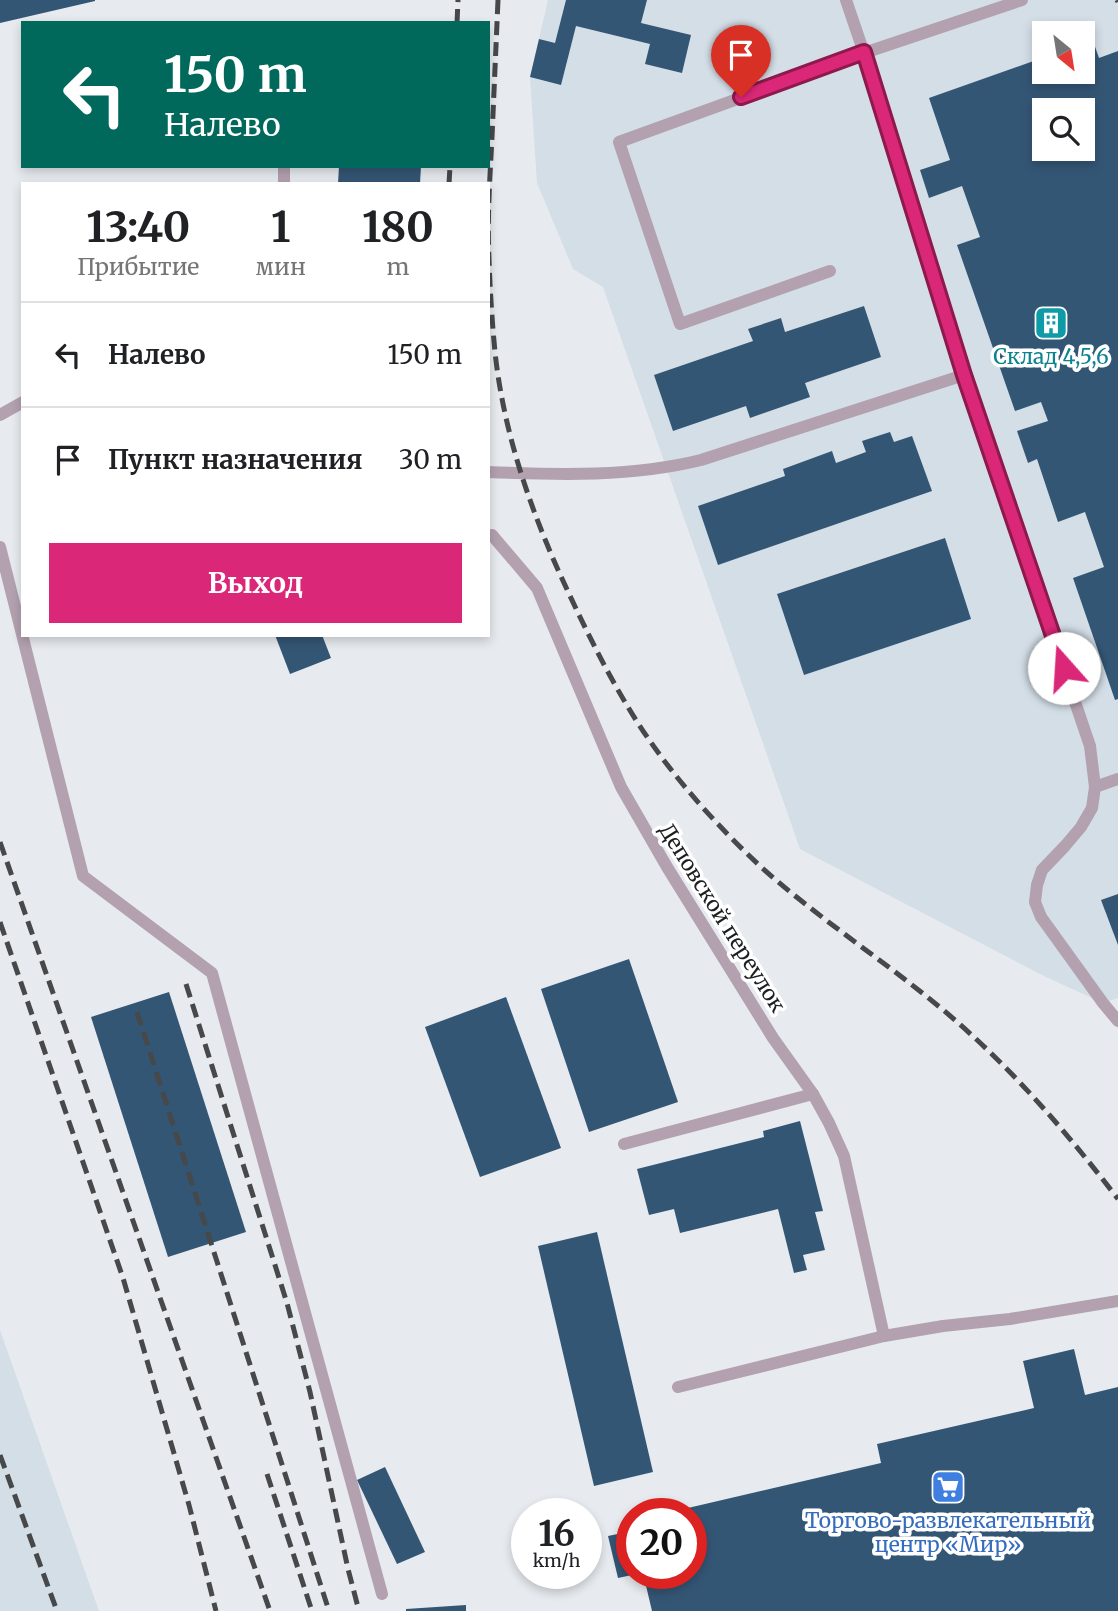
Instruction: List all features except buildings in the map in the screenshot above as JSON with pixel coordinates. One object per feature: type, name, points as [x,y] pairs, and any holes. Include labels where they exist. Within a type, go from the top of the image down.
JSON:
[{"type":"lane","points":[[846,0],[964,375],[1090,746],[1095,787],[1091,808],[1081,827],[1042,870],[1035,902],[1041,917],[1118,1021]]},
{"type":"lane","points":[[830,271],[680,324],[619,142],[864,52],[1022,0]]},
{"type":"lane","points":[[490,472],[614,473],[683,465],[964,375]]},
{"type":"lane","points":[[0,415],[21,403]]},
{"type":"lane","name":"Деповской переулок","points":[[492,535],[537,588],[621,787],[649,837],[773,1038],[813,1094],[829,1124],[844,1156],[884,1336]]},
{"type":"lane","points":[[0,547],[21,630]]},
{"type":"lane","points":[[23,637],[83,876],[212,973],[382,1594]]},
{"type":"lane","points":[[1095,787],[1118,779]]},
{"type":"lane","points":[[624,1144],[813,1094]]},
{"type":"lane","points":[[678,1387],[884,1336],[943,1325],[1010,1319],[1118,1301]]},
{"type":"shaded area","points":[[548,0],[1118,0],[1118,998],[1103,1003],[1046,977],[800,849],[603,287],[573,269],[537,183],[530,77]]},
{"type":"shaded area","points":[[0,1330],[95,1600],[99,1611],[0,1611]]},
{"type":"railway","points":[[457,21],[458,0]]},
{"type":"railway","points":[[490,182],[498,0]]},
{"type":"railway","points":[[449,182],[450,168]]},
{"type":"railway","points":[[490,286],[499,380],[518,465],[537,519],[583,624],[642,729],[689,792],[761,867],[967,1030],[1035,1099],[1118,1199]]},
{"type":"railway","points":[[0,842],[270,1611]]},
{"type":"railway","points":[[0,922],[123,1278],[189,1505],[216,1611]]},
{"type":"railway","points":[[186,984],[287,1303],[310,1392],[359,1611]]},
{"type":"railway","points":[[137,1012],[329,1611]]},
{"type":"railway","points":[[0,1455],[57,1611]]},
{"type":"railway","points":[[267,1474],[312,1611]]},
{"type":"place","name":"Склад 4,5,6","points":[[1051,323]]},
{"type":"place","name":"Торгово-развлекательный центр «Мир»","points":[[948,1487]]},
{"type":"route","points":[[741,97],[864,52],[964,375],[1064,668]]}]
